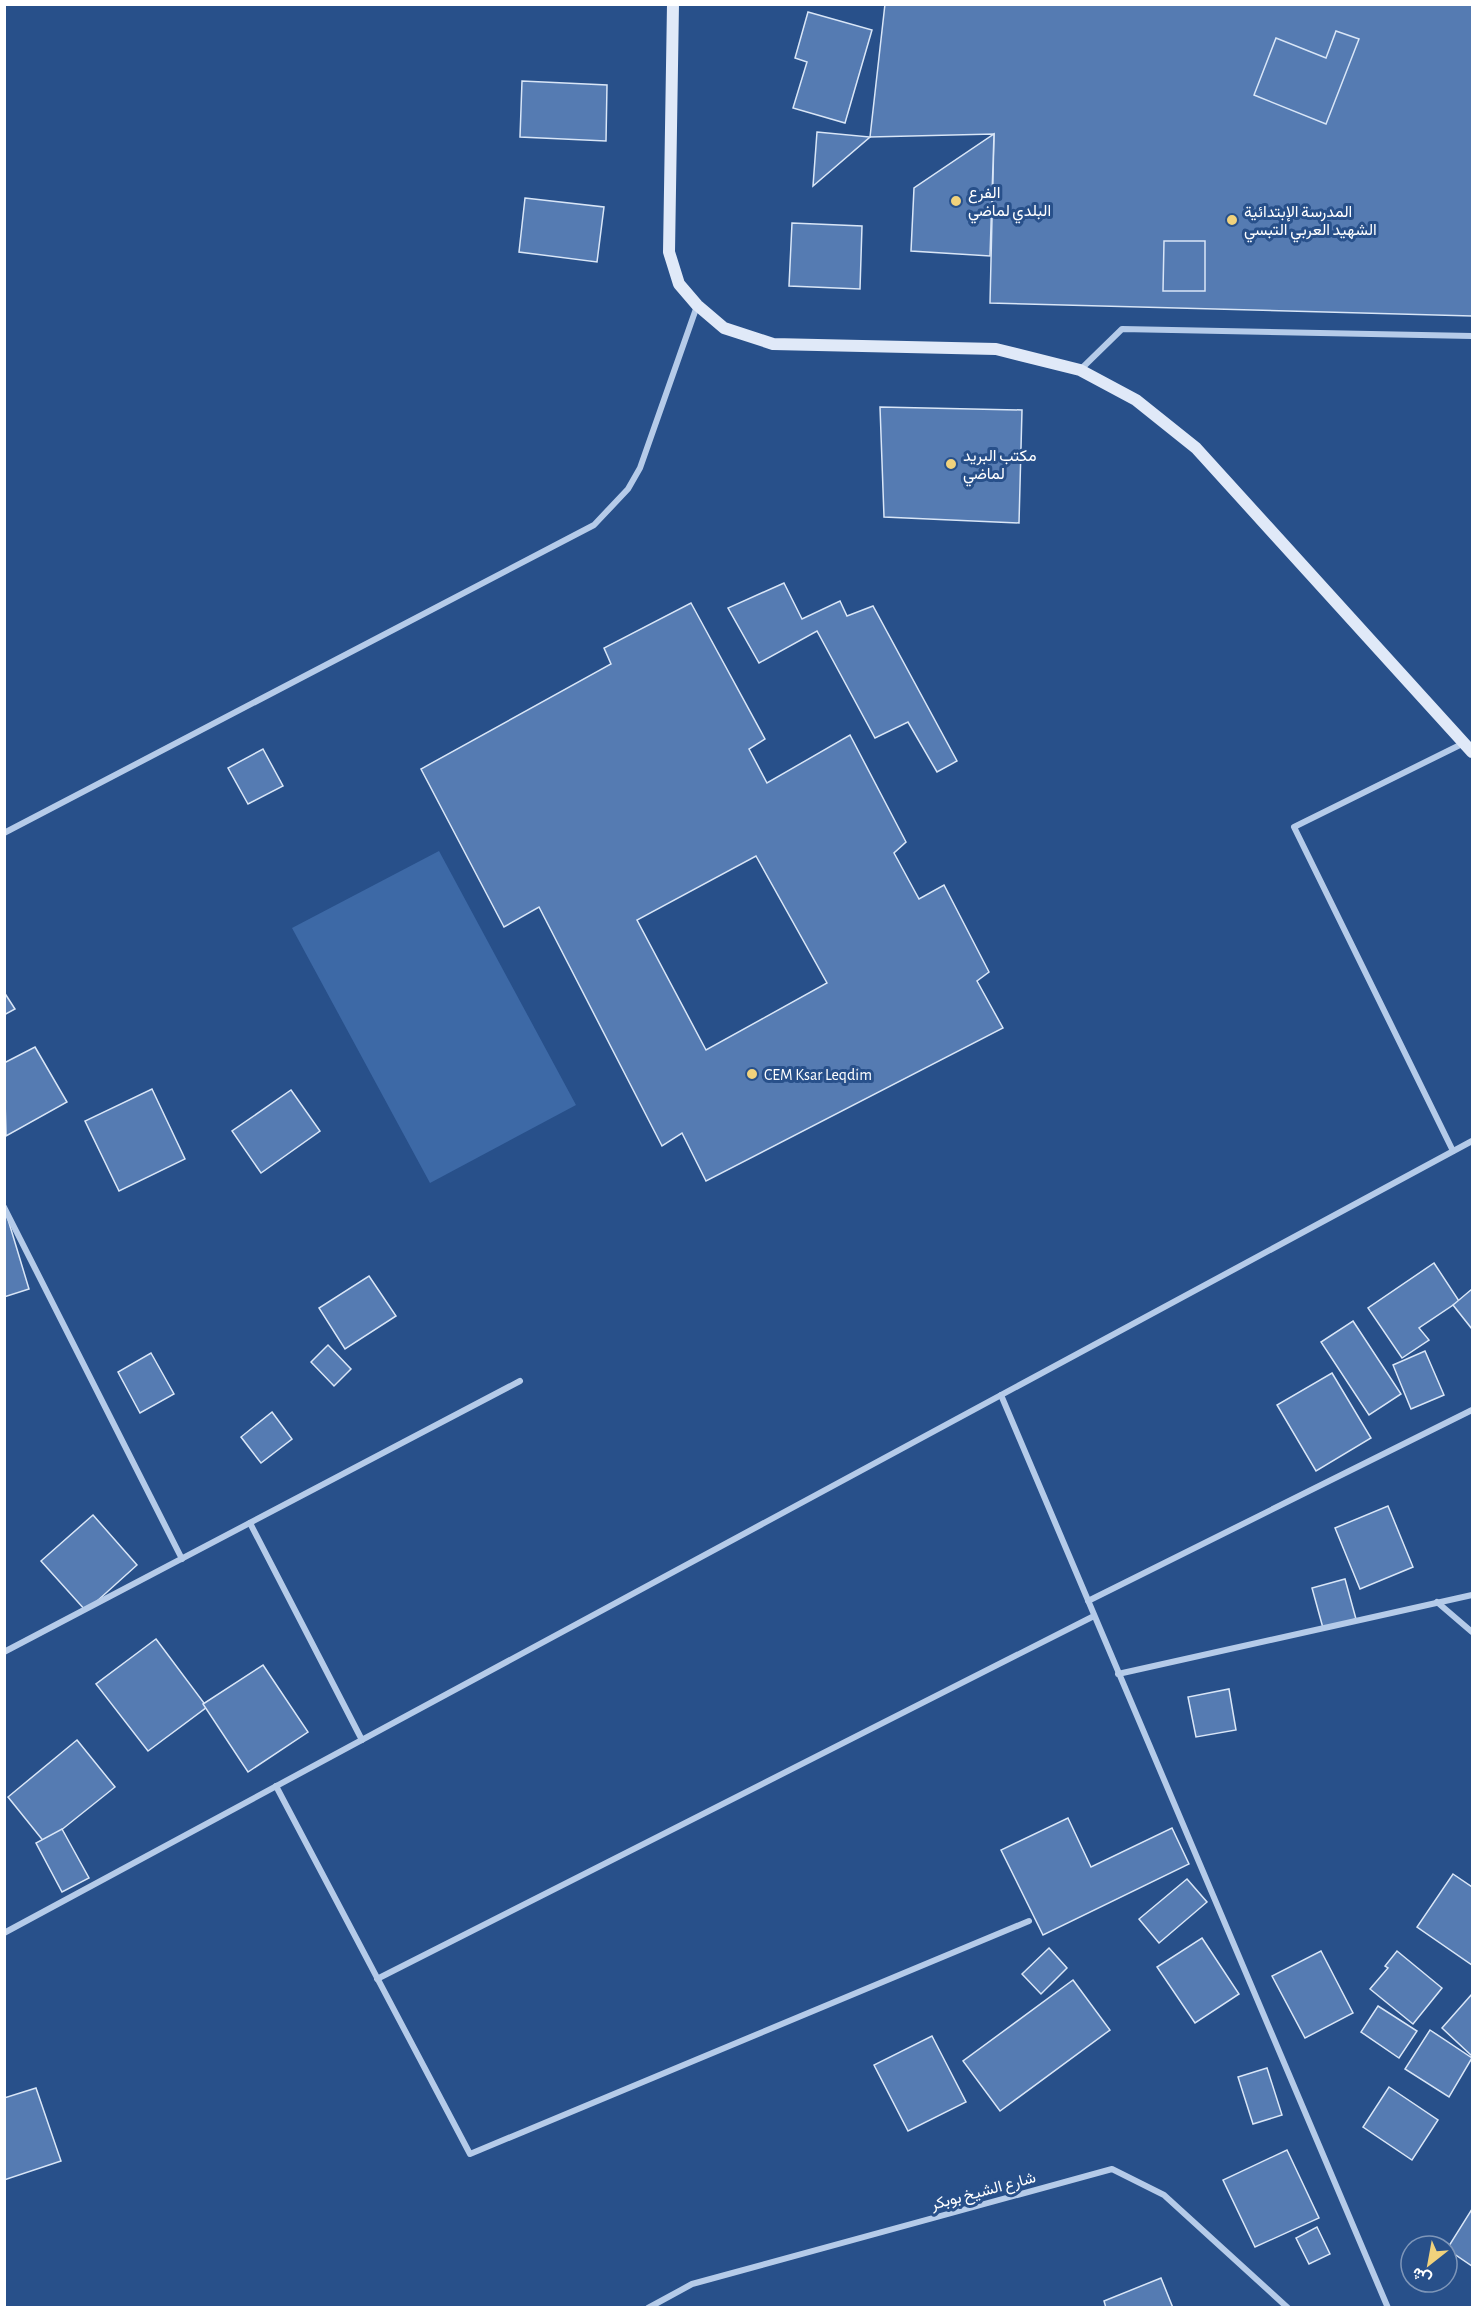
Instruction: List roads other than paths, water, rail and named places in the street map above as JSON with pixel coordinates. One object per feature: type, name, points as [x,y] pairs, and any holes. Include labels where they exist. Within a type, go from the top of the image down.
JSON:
[{"type":"street","points":[[673,4],[669,252],[679,284],[697,305],[724,328],[773,344],[996,349],[1080,370],[1136,400],[1196,448],[1468,747],[1294,827],[1453,1151]]},
{"type":"street","points":[[4,833],[594,525],[628,489],[640,468],[697,305]]},
{"type":"street","points":[[1080,370],[1122,328],[1473,336]]},
{"type":"street","points":[[4,1932],[1473,1141]]},
{"type":"street","points":[[4,1207],[182,1559]]},
{"type":"street","points":[[4,1652],[519,1381]]},
{"type":"street","points":[[1001,1395],[1388,2307]]},
{"type":"street","points":[[1088,1601],[1473,1410]]},
{"type":"street","points":[[250,1523],[362,1740]]},
{"type":"street","points":[[1118,1674],[1473,1595]]},
{"type":"street","points":[[1437,1602],[1473,1632]]},
{"type":"street","points":[[377,1979],[1094,1616]]},
{"type":"street","points":[[276,1786],[470,2154],[1029,1921]]},
{"type":"street","name":"شارع الشيخ بوبكر","points":[[648,2307],[692,2284],[1112,2169],[1164,2195],[1288,2307]]},
{"type":"place","name":"الفرع البلدي لماضي","points":[[956,201]]},
{"type":"place","name":"المدرسة الإبتدائية الشهيد العربي التبسي","points":[[1232,220]]},
{"type":"place","name":"مكتب البريد لماضي","points":[[951,464]]},
{"type":"place","name":"CEM Ksar Leqdim","points":[[752,1074]]}]
